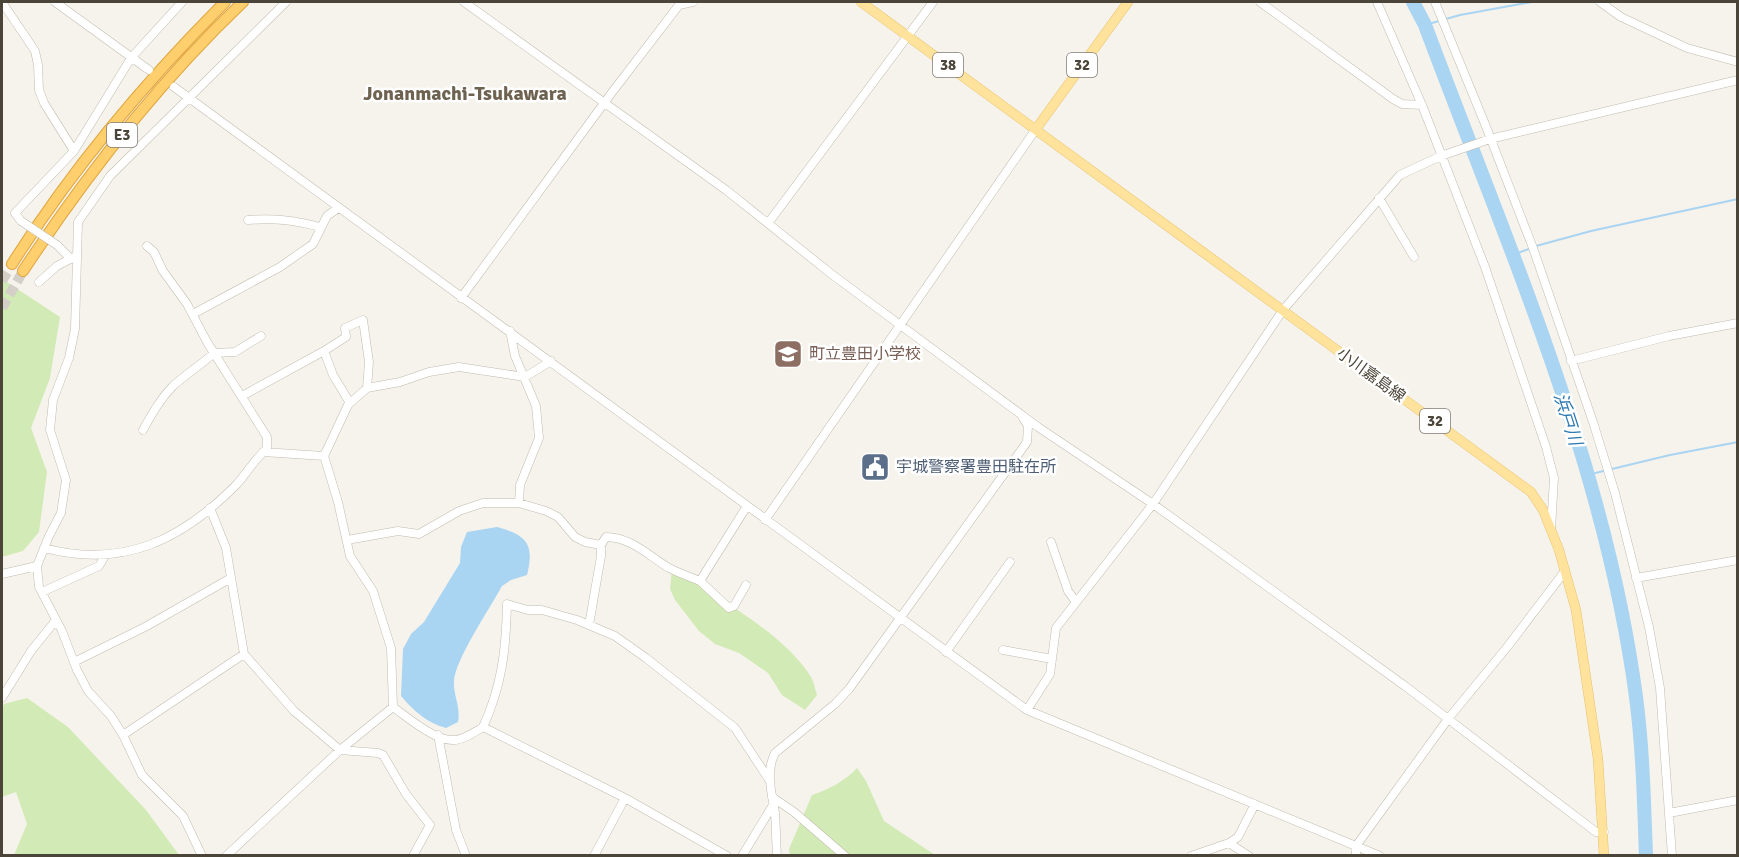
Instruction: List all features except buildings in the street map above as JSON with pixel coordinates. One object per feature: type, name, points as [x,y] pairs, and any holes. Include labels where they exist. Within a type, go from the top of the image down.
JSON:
[{"type":"highway","points":[[162,68],[159,63],[217,2]]},
{"type":"highway","name":"E3","points":[[12,264],[71,181],[162,68],[225,2]]},
{"type":"highway","name":"E3","points":[[23,271],[64,209],[136,116],[240,4]]},
{"type":"main road","name":"38","points":[[861,2],[1036,129]]},
{"type":"main road","name":"32","points":[[1036,129],[1128,2]]},
{"type":"main road","name":"小川嘉島線","points":[[1036,129],[1531,492],[1543,510],[1551,530],[1576,610],[1598,759],[1604,855]]},
{"type":"street","points":[[2,2],[35,51],[39,90],[44,103],[74,151]]},
{"type":"street","points":[[55,2],[149,70]]},
{"type":"street","points":[[73,257],[21,221],[15,213],[74,151],[131,58],[182,2]]},
{"type":"street","points":[[202,855],[183,816],[142,776],[123,735],[111,716],[88,691],[57,620],[39,586],[37,566],[61,513],[66,480],[50,430],[53,400],[69,358],[75,329],[73,257],[78,222],[93,197],[110,176],[286,2]]},
{"type":"street","points":[[464,2],[769,222],[834,276],[1021,414],[1153,504],[1448,719],[1596,832],[1604,832]]},
{"type":"street","points":[[461,298],[677,3],[693,2]]},
{"type":"street","points":[[769,222],[933,2]]},
{"type":"street","points":[[1260,2],[1393,99],[1402,104],[1422,105]]},
{"type":"street","points":[[1377,2],[1422,105],[1485,267],[1546,447],[1554,478],[1551,530]]},
{"type":"street","points":[[1435,2],[1533,248],[1615,493],[1649,627],[1660,688],[1672,855]]},
{"type":"street","points":[[1599,2],[1621,17],[1687,48],[1737,62]]},
{"type":"street","points":[[1027,710],[1050,674],[1056,628],[1153,504],[1283,310],[1400,175],[1441,156],[1490,139],[1737,80]]},
{"type":"street","points":[[174,87],[1027,710],[1380,855]]},
{"type":"street","points":[[765,520],[1036,129]]},
{"type":"street","points":[[1379,198],[1414,257]]},
{"type":"street","points":[[193,314],[280,267],[313,244],[327,216],[338,208]]},
{"type":"street","points":[[248,220],[273,218],[320,227]]},
{"type":"street","points":[[44,548],[105,556],[129,552],[168,538],[210,508],[237,483],[267,449],[267,436],[214,353],[175,284],[163,271],[154,252],[147,246]]},
{"type":"street","points":[[39,282],[57,266],[73,257]]},
{"type":"street","points":[[242,396],[324,351],[346,337],[345,328],[363,320],[369,362],[367,388]]},
{"type":"street","points":[[1571,361],[1669,336],[1737,323]]},
{"type":"street","points":[[510,331],[514,356],[536,406],[539,438],[520,485],[519,503]]},
{"type":"street","points":[[143,429],[156,406],[173,387],[214,353],[235,352],[261,336]]},
{"type":"street","points":[[324,351],[333,375],[350,403]]},
{"type":"street","points":[[393,706],[391,648],[373,591],[350,556],[338,502],[324,456],[350,403],[367,388],[400,382],[429,372],[459,367],[525,377],[551,361]]},
{"type":"street","points":[[777,855],[770,762],[775,753],[835,704],[849,689],[1027,442],[1028,426],[1021,414]]},
{"type":"street","points":[[263,452],[324,456]]},
{"type":"street","points":[[347,540],[398,531],[418,534],[459,511],[483,503],[519,503],[558,517],[574,537],[601,545]]},
{"type":"street","points":[[700,581],[747,506]]},
{"type":"street","points":[[210,508],[225,548],[244,654],[294,711],[340,750],[378,753],[387,759],[406,794],[430,825],[413,855]]},
{"type":"street","points":[[589,625],[601,545],[606,537],[616,537],[638,547],[669,567],[700,581],[729,608],[734,606],[746,585]]},
{"type":"street","points":[[1051,542],[1068,591],[1076,602]]},
{"type":"street","points":[[42,592],[99,566],[105,556]]},
{"type":"street","points":[[1636,578],[1737,560]]},
{"type":"street","points":[[946,652],[1010,562]]},
{"type":"street","points":[[2,574],[37,566]]},
{"type":"street","points":[[1356,855],[1356,846],[1448,719],[1565,571]]},
{"type":"street","points":[[74,662],[145,627],[231,578]]},
{"type":"street","points":[[393,706],[438,735],[454,741],[483,727],[500,683],[506,636],[507,604],[528,610],[542,610],[615,636],[646,657],[735,728],[770,782]]},
{"type":"street","points":[[2,698],[31,651],[57,620]]},
{"type":"street","points":[[1003,650],[1052,659]]},
{"type":"street","points":[[123,735],[244,654]]},
{"type":"street","points":[[226,855],[340,750],[393,706]]},
{"type":"street","points":[[483,727],[625,798],[727,855]]},
{"type":"street","points":[[438,735],[456,830],[466,855]]},
{"type":"street","points":[[594,855],[625,798]]},
{"type":"street","points":[[1669,813],[1737,800]]},
{"type":"street","points":[[742,855],[773,801]]},
{"type":"street","points":[[773,801],[794,812],[845,855]]},
{"type":"street","points":[[1191,855],[1229,843],[1238,837],[1255,804]]},
{"type":"street","points":[[1229,843],[1249,855]]},
{"type":"green space","points":[[2,279],[60,317],[50,378],[31,428],[47,472],[39,532],[23,551],[2,557]]},
{"type":"green space","points":[[672,569],[748,617],[767,631],[799,661],[812,679],[817,695],[805,710],[782,695],[768,673],[739,653],[715,644],[699,631],[675,600],[670,589]]},
{"type":"green space","points":[[27,698],[68,727],[146,810],[179,855],[14,855],[27,824],[16,792],[2,797],[2,710],[4,704]]},
{"type":"green space","points":[[857,768],[866,781],[884,821],[935,855],[790,856],[789,849],[812,795],[836,784]]},
{"type":"water","points":[[497,527],[515,533],[526,542],[530,555],[527,575],[511,580],[502,586],[466,648],[454,681],[458,722],[446,728],[421,716],[401,696],[403,649],[411,634],[424,622],[460,563],[461,547],[467,532]]},
{"type":"waterway","name":"浜戸川","points":[[1413,2],[1425,25],[1550,356],[1601,524],[1621,610],[1636,697],[1642,757],[1646,856]]},
{"type":"waterway","points":[[1425,25],[1460,15],[1532,2]]},
{"type":"waterway","points":[[1536,246],[1591,231],[1738,199]]},
{"type":"waterway","points":[[1513,255],[1531,248]]},
{"type":"waterway","points":[[1587,475],[1670,455],[1738,442]]},
{"type":"tunnel","points":[[2,281],[12,264]]},
{"type":"tunnel","points":[[2,308],[23,271]]},
{"type":"place","name":"町立豊田小学校","points":[[788,354]]},
{"type":"place","name":"宇城警察署豊田駐在所","points":[[875,467]]},
{"type":"district","name":"Jonanmachi-Tsukawara","points":[[465,93]]}]
